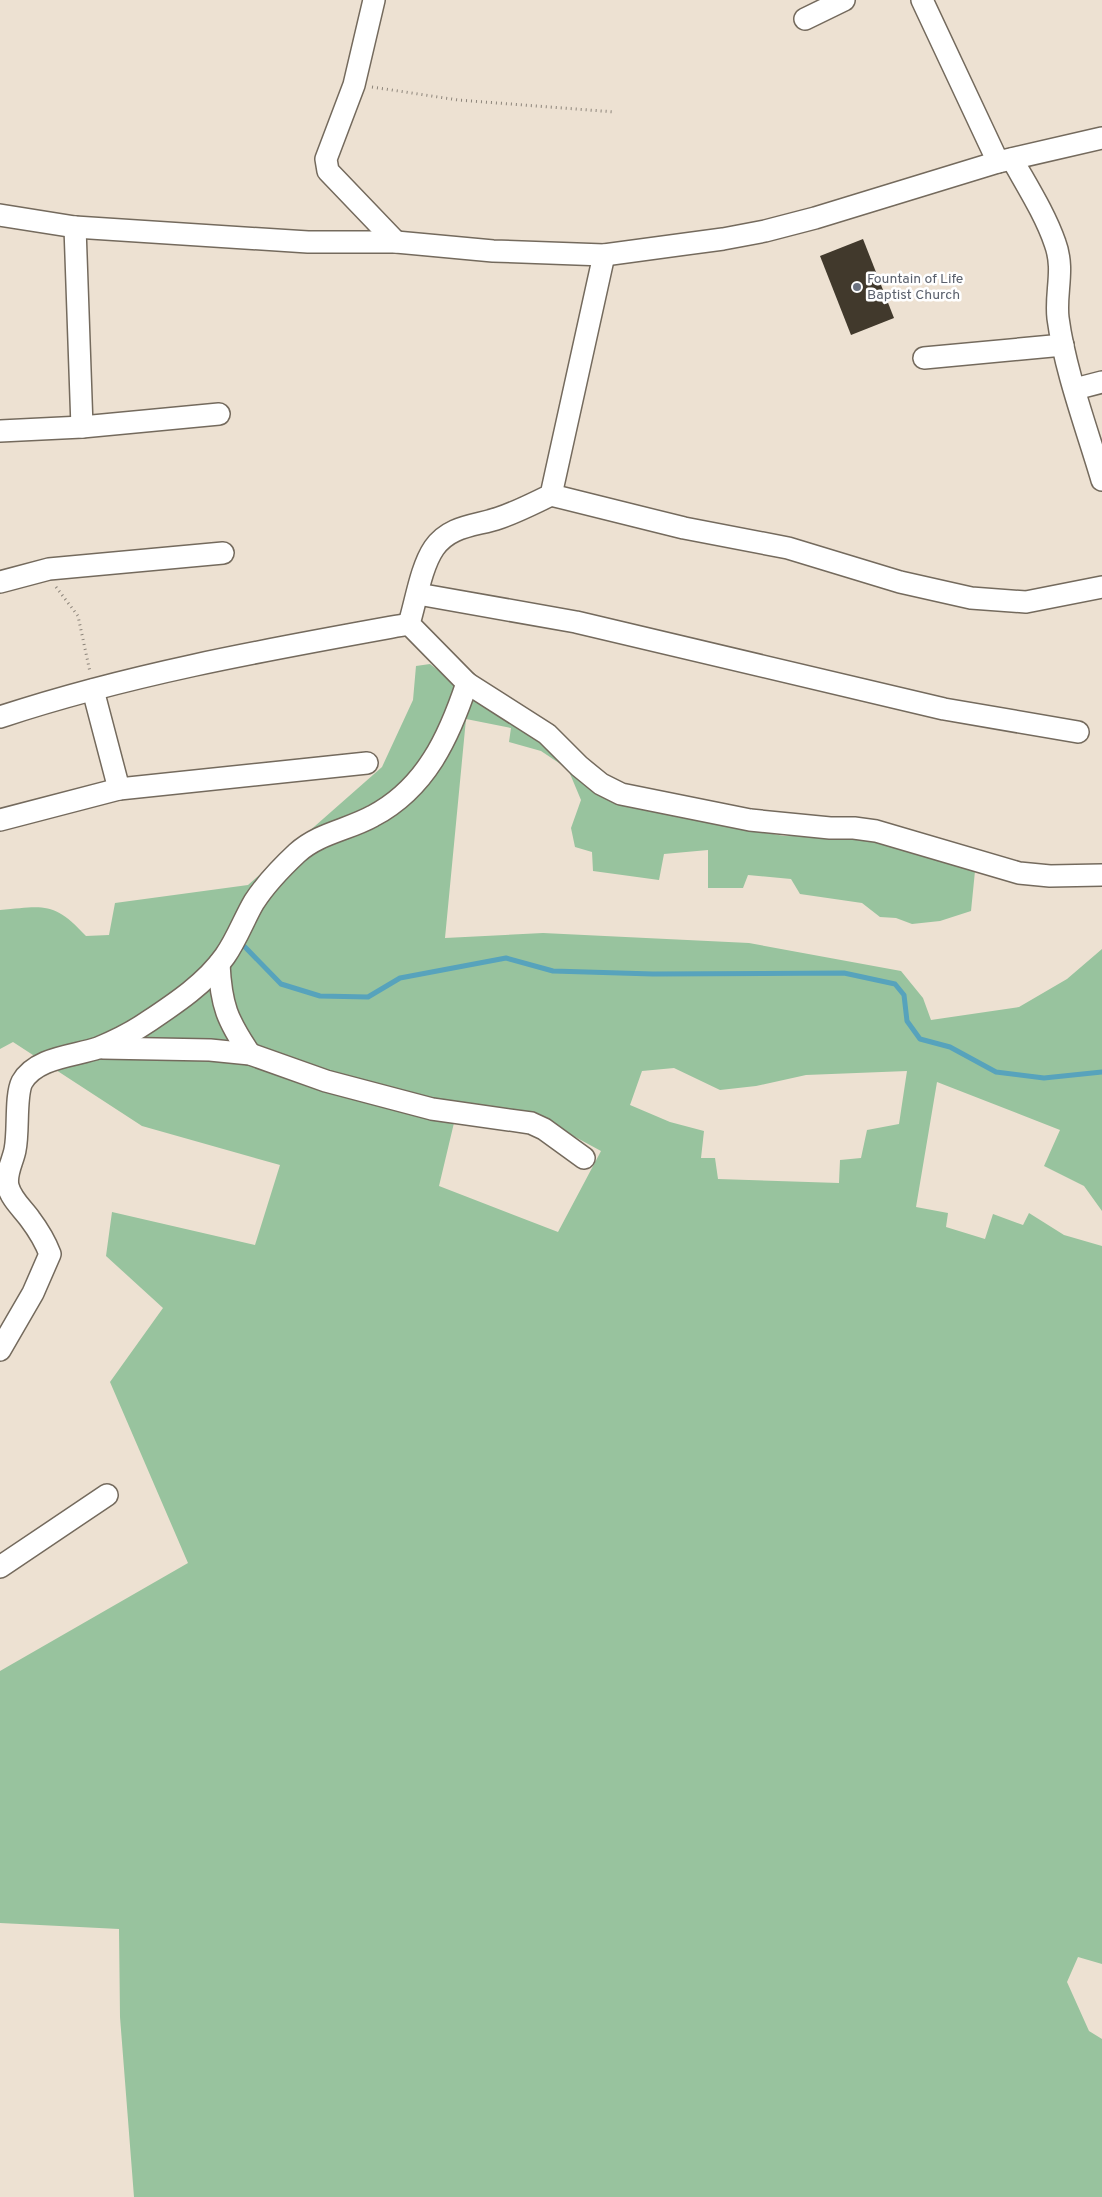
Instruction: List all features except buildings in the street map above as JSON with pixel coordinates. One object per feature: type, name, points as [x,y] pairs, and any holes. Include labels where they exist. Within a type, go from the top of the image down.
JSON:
[{"type":"street","points":[[374,0],[354,85],[326,159],[328,171],[396,242]]},
{"type":"street","points":[[805,19],[844,0]]},
{"type":"street","points":[[922,0],[1005,160],[1046,222],[1059,256],[1061,275],[1058,317],[1063,346],[1102,480]]},
{"type":"street","points":[[0,215],[75,227],[308,242],[396,242],[494,251],[604,255],[723,239],[765,231],[815,218],[1005,160],[1102,138]]},
{"type":"street","points":[[75,227],[82,427]]},
{"type":"street","points":[[551,494],[604,255]]},
{"type":"street","points":[[924,358],[1063,346]]},
{"type":"street","points":[[1075,389],[1102,382]]},
{"type":"street","points":[[0,431],[82,427],[219,414]]},
{"type":"street","points":[[408,624],[434,549],[440,540],[464,526],[496,519],[524,509],[551,494],[684,528],[788,548],[900,582],[971,598],[1026,602],[1102,587]]},
{"type":"street","points":[[0,582],[49,569],[223,553]]},
{"type":"street","points":[[418,594],[576,622],[944,709],[1078,732]]},
{"type":"street","points":[[0,717],[200,662],[408,624]]},
{"type":"street","points":[[408,624],[467,683],[547,734],[579,766],[601,784],[621,794],[750,820],[876,831],[1019,873],[1050,876],[1102,875]]},
{"type":"street","points":[[97,1048],[147,1022],[212,972],[226,955],[255,901],[298,852],[321,837],[372,817],[392,804],[413,785],[429,767],[442,745],[454,722],[467,683]]},
{"type":"street","points":[[94,690],[119,790]]},
{"type":"street","points":[[0,820],[119,790],[367,763]]},
{"type":"street","points":[[219,964],[221,994],[225,1012],[233,1030],[250,1054]]},
{"type":"street","points":[[0,1350],[34,1293],[50,1254],[45,1240],[16,1202],[8,1186],[9,1170],[15,1150],[22,1082],[32,1070],[66,1054],[97,1048],[210,1050],[250,1054],[326,1081],[432,1109],[531,1123],[584,1158]]},
{"type":"street","points":[[0,1567],[107,1495]]},
{"type":"path","points":[[354,85],[458,100],[615,112]]},
{"type":"path","points":[[49,569],[52,582],[78,616],[94,690]]},
{"type":"green space","points":[[430,664],[484,706],[545,742],[614,801],[677,817],[784,836],[872,837],[975,871],[971,911],[940,921],[912,924],[896,918],[880,917],[862,903],[800,894],[791,879],[748,875],[743,888],[708,888],[708,850],[664,854],[659,880],[593,871],[592,852],[575,847],[571,828],[581,800],[568,769],[541,751],[509,742],[511,728],[466,719],[445,938],[543,933],[749,943],[901,971],[923,998],[931,1020],[1019,1007],[1067,979],[1102,949],[1102,1211],[1084,1186],[1044,1166],[1060,1130],[937,1082],[916,1207],[948,1213],[946,1227],[985,1239],[993,1214],[1023,1225],[1029,1213],[1064,1235],[1102,1246],[1102,1964],[1078,1957],[1067,1982],[1089,2031],[1102,2039],[1102,2197],[134,2197],[120,2017],[119,1929],[0,1923],[0,1671],[188,1563],[110,1382],[163,1308],[106,1256],[112,1212],[255,1245],[280,1165],[142,1126],[13,1042],[0,1049],[0,910],[28,907],[48,908],[65,917],[86,936],[109,935],[115,903],[248,885],[382,767],[413,700],[416,666]],"holes":[[[674,1068],[720,1090],[756,1086],[806,1075],[907,1071],[899,1124],[867,1130],[861,1158],[840,1160],[839,1183],[718,1179],[715,1158],[701,1158],[704,1131],[670,1122],[630,1105],[642,1071]],[[458,1106],[529,1112],[601,1151],[558,1232],[439,1186]]]},
{"type":"waterway","points":[[245,947],[281,984],[320,996],[368,997],[400,978],[506,958],[553,971],[653,974],[844,973],[895,984],[904,995],[907,1021],[920,1039],[950,1047],[996,1072],[1044,1078],[1102,1072]]},
{"type":"place","name":"Fountain of Life Baptist Church","points":[[857,287]]}]
